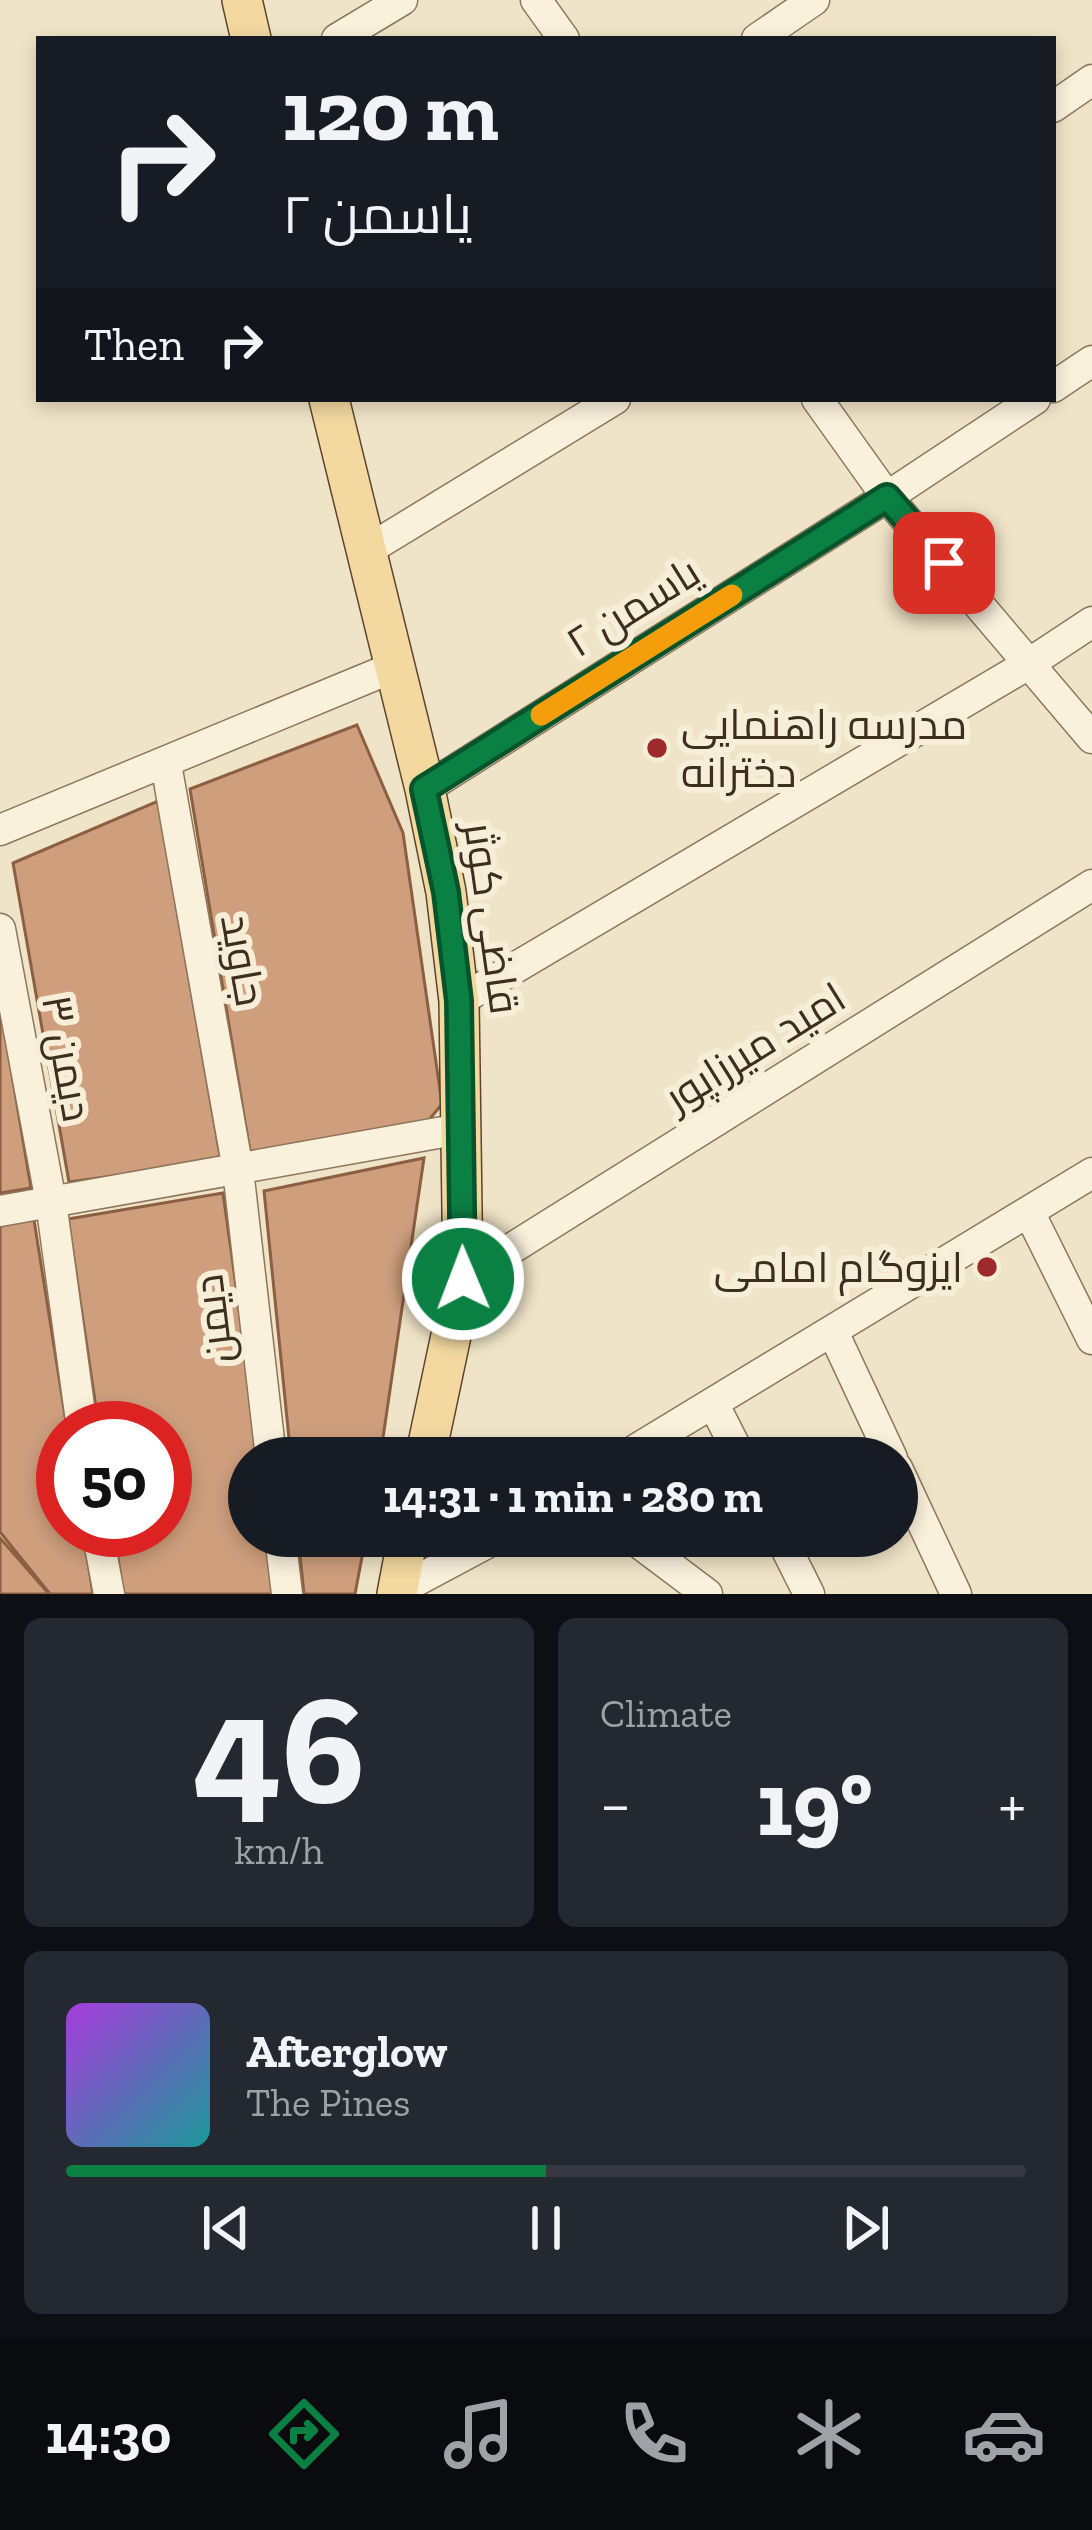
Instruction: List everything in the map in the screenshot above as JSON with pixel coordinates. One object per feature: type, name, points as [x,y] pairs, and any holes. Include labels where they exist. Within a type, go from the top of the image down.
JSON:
[{"type":"main road","points":[[242,0],[250,36]]},
{"type":"main road","name":"قاضی کوثر","points":[[330,402],[424,789],[446,892],[459,1001],[463,1279],[429,1437]]},
{"type":"main road","points":[[400,1593],[405,1557]]},
{"type":"street","points":[[342,36],[401,0]]},
{"type":"street","points":[[536,0],[562,36]]},
{"type":"street","points":[[761,36],[814,0]]},
{"type":"street","points":[[1056,105],[1092,80]]},
{"type":"street","points":[[1056,385],[1092,361]]},
{"type":"street","points":[[366,551],[610,402]]},
{"type":"street","points":[[819,402],[887,497],[1092,738]]},
{"type":"street","name":"یاسمن ۲","points":[[424,789],[1030,402]]},
{"type":"street","points":[[459,1001],[1092,622]]},
{"type":"street","points":[[0,830],[394,667]]},
{"type":"street","name":"جاوید","points":[[166,764],[238,1170]]},
{"type":"street","name":"امید میرزاپور","points":[[463,1279],[1092,885]]},
{"type":"street","name":"دیمن ۳","points":[[0,929],[50,1202],[78,1401]]},
{"type":"street","points":[[0,1210],[460,1129]]},
{"type":"street","name":"دیمن","points":[[238,1170],[269,1437]]},
{"type":"street","points":[[657,1437],[1092,1173]]},
{"type":"street","points":[[1030,1214],[1092,1339]]},
{"type":"street","points":[[833,1332],[882,1437]]},
{"type":"street","points":[[713,1403],[730,1437]]},
{"type":"street","points":[[918,1513],[956,1594]]},
{"type":"street","points":[[102,1557],[109,1594]]},
{"type":"street","points":[[282,1557],[286,1594]]},
{"type":"street","points":[[400,1593],[463,1557]]},
{"type":"street","points":[[657,1557],[707,1594]]},
{"type":"street","points":[[790,1557],[809,1594]]},
{"type":"building","points":[[357,725],[403,833],[442,1104],[424,1126],[251,1158],[190,789]]},
{"type":"building","points":[[158,801],[221,1161],[69,1182],[13,863]]},
{"type":"building","points":[[0,1003],[31,1188],[0,1193]]},
{"type":"building","points":[[424,1158],[383,1437],[289,1437],[264,1191]]},
{"type":"building","points":[[223,1193],[257,1437],[228,1437],[228,1557],[274,1557],[279,1594],[123,1594],[118,1557],[192,1557],[192,1401],[95,1401],[68,1219]]},
{"type":"building","points":[[0,1219],[34,1220],[63,1401],[36,1401],[36,1557],[87,1557],[93,1594],[50,1594],[0,1532]]},
{"type":"building","points":[[0,1538],[49,1594],[0,1594]]},
{"type":"building","points":[[300,1557],[362,1557],[355,1594],[304,1594]]},
{"type":"slow traffic","points":[[541,715],[732,595]]},
{"type":"place","name":"مدرسه راهنمایی دخترانه","points":[[657,748]]},
{"type":"place","name":"ایزوگام امامی","points":[[987,1267]]},
{"type":"route","points":[[463,1279],[459,1001],[446,892],[424,789],[887,497],[944,563]]}]
